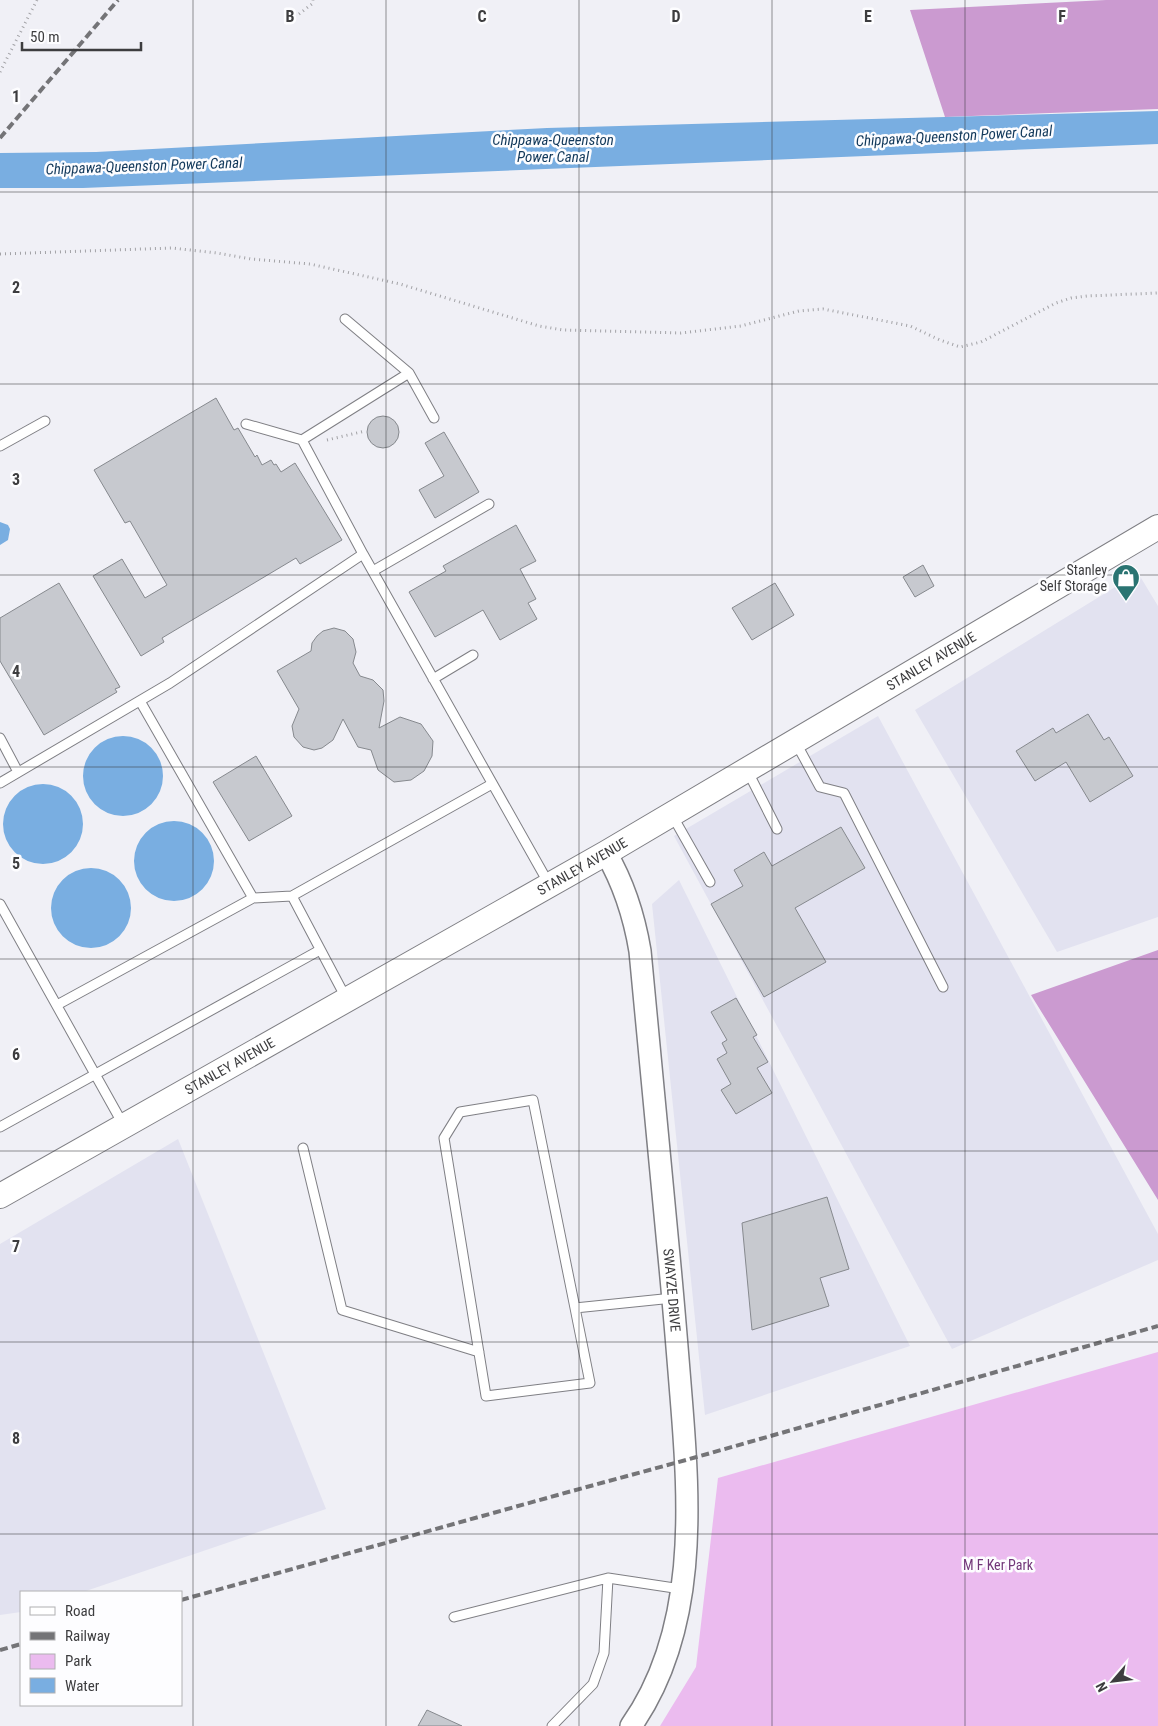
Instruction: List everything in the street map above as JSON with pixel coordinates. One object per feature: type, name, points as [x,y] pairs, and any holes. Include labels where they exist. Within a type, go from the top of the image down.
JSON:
[{"type":"main road","name":"STANLEY AVENUE","points":[[4,1190],[124,1126],[606,852],[1158,527]]},
{"type":"street","name":"SWAYZE DRIVE","points":[[606,852],[617,872],[635,922],[640,951],[673,1298],[686,1460],[687,1525],[684,1570],[675,1626],[662,1670],[641,1712],[631,1726]]},
{"type":"lane","points":[[345,319],[409,374],[434,418]]},
{"type":"lane","points":[[302,440],[409,374]]},
{"type":"lane","points":[[0,446],[45,421]]},
{"type":"lane","points":[[246,424],[302,440],[373,572],[549,884]]},
{"type":"lane","points":[[373,572],[489,504]]},
{"type":"lane","points":[[0,783],[170,684],[363,554]]},
{"type":"lane","points":[[433,679],[473,655]]},
{"type":"lane","points":[[140,701],[253,898]]},
{"type":"lane","points":[[0,738],[18,772]]},
{"type":"lane","points":[[795,740],[820,787],[844,793],[943,987]]},
{"type":"lane","points":[[747,769],[778,829]]},
{"type":"lane","points":[[57,1005],[253,898],[292,896],[492,784]]},
{"type":"lane","points":[[672,814],[710,882]]},
{"type":"lane","points":[[292,896],[347,1000]]},
{"type":"lane","points":[[0,904],[124,1126]]},
{"type":"lane","points":[[0,1126],[320,950]]},
{"type":"lane","points":[[533,1100],[575,1308],[590,1384],[486,1396],[444,1138],[460,1112],[533,1100]]},
{"type":"lane","points":[[303,1148],[342,1310],[479,1352]]},
{"type":"lane","points":[[575,1308],[673,1298]]},
{"type":"lane","points":[[454,1617],[608,1578],[681,1589]]},
{"type":"lane","points":[[552,1726],[593,1684],[604,1653],[608,1578]]},
{"type":"path","points":[[0,72],[37,0]]},
{"type":"path","points":[[299,14],[312,4],[313,0]]},
{"type":"path","points":[[0,254],[172,248],[251,259],[310,264],[400,284],[539,326],[563,330],[681,333],[741,326],[799,311],[823,309],[910,326],[960,347],[981,342],[1056,303],[1071,298],[1158,294]]},
{"type":"path","points":[[314,432],[326,440],[365,431]]},
{"type":"shaded area","points":[[1106,0],[1158,0],[1158,109],[945,117],[910,10]]},
{"type":"shaded area","points":[[1138,573],[1158,606],[1158,917],[1057,952],[915,710]]},
{"type":"shaded area","points":[[878,716],[1158,1234],[1158,1260],[952,1349],[674,836]]},
{"type":"shaded area","points":[[679,880],[910,1346],[705,1415],[652,904]]},
{"type":"shaded area","points":[[1158,950],[1158,1200],[1031,995]]},
{"type":"shaded area","points":[[178,1139],[326,1509],[86,1591],[20,1591],[20,1612],[0,1615],[0,1244]]},
{"type":"green space","name":"M F Ker Park","points":[[1158,1352],[1158,1726],[660,1726],[696,1667],[718,1478]]},
{"type":"water","name":"Chippawa-Queenston Power Canal","points":[[1158,111],[1158,144],[83,188],[0,188],[0,153],[96,152],[547,128]]},
{"type":"water","points":[[0,522],[8,525],[10,529],[8,540],[0,545]]},
{"type":"water","points":[[115,736],[131,736],[152,747],[163,768],[163,784],[152,805],[131,816],[115,816],[101,810],[89,798],[83,784],[83,768],[89,754],[101,742]]},
{"type":"water","points":[[35,784],[51,784],[72,795],[83,816],[83,832],[72,853],[51,864],[35,864],[21,858],[9,846],[3,832],[3,816],[9,802],[21,790]]},
{"type":"water","points":[[166,821],[182,821],[203,832],[214,853],[214,869],[203,890],[182,901],[166,901],[152,895],[140,883],[134,869],[134,853],[140,839],[152,827]]},
{"type":"water","points":[[83,868],[99,868],[120,879],[131,900],[131,916],[120,937],[99,948],[83,948],[69,942],[57,930],[51,916],[51,900],[57,886],[69,874]]},
{"type":"building","points":[[216,398],[234,430],[238,428],[255,457],[257,455],[262,465],[271,460],[281,472],[295,463],[342,540],[300,564],[296,558],[162,638],[164,642],[141,656],[93,576],[122,559],[145,598],[167,585],[130,521],[125,523],[94,470]]},
{"type":"building","points":[[383,416],[389,417],[394,421],[398,426],[398,438],[394,443],[389,447],[383,448],[377,447],[372,443],[368,438],[367,432],[368,426],[372,421],[377,417]]},
{"type":"building","points":[[444,432],[479,492],[435,518],[419,490],[444,476],[425,443]]},
{"type":"building","points":[[516,525],[536,561],[520,569],[536,599],[528,603],[537,619],[500,640],[483,610],[435,637],[409,592],[446,571],[443,566]]},
{"type":"building","points":[[923,565],[934,586],[915,597],[903,577]]},
{"type":"building","points":[[59,583],[120,687],[115,689],[117,692],[44,735],[0,661],[0,618]]},
{"type":"building","points":[[775,583],[794,615],[752,640],[732,608]]},
{"type":"building","points":[[334,628],[345,631],[353,639],[356,652],[353,663],[360,676],[373,680],[383,690],[384,701],[379,728],[400,717],[421,724],[433,741],[432,756],[424,771],[411,780],[394,782],[378,770],[371,750],[358,747],[343,719],[333,740],[322,748],[314,750],[303,747],[294,737],[292,726],[299,709],[277,671],[311,651],[312,643],[317,636],[323,631]]},
{"type":"building","points":[[1088,714],[1104,740],[1109,737],[1133,776],[1090,802],[1066,762],[1035,781],[1016,751],[1053,728],[1056,733]]},
{"type":"building","points":[[256,756],[292,816],[249,841],[213,782]]},
{"type":"building","points":[[841,827],[865,868],[795,908],[826,962],[764,997],[711,904],[743,886],[734,870],[764,852],[772,866]]},
{"type":"building","points":[[736,998],[757,1035],[753,1037],[768,1062],[757,1068],[772,1093],[736,1114],[721,1090],[731,1084],[717,1059],[727,1053],[722,1043],[727,1040],[711,1012]]},
{"type":"building","points":[[827,1197],[849,1269],[820,1278],[829,1306],[752,1330],[742,1223]]},
{"type":"building","points":[[427,1710],[462,1726],[418,1726]]},
{"type":"railway","points":[[0,138],[118,0]]},
{"type":"railway","points":[[182,1600],[686,1460],[1158,1326]]},
{"type":"railway","points":[[0,1650],[20,1644]]},
{"type":"place","name":"Stanley Self Storage","points":[[1126,602]]}]
